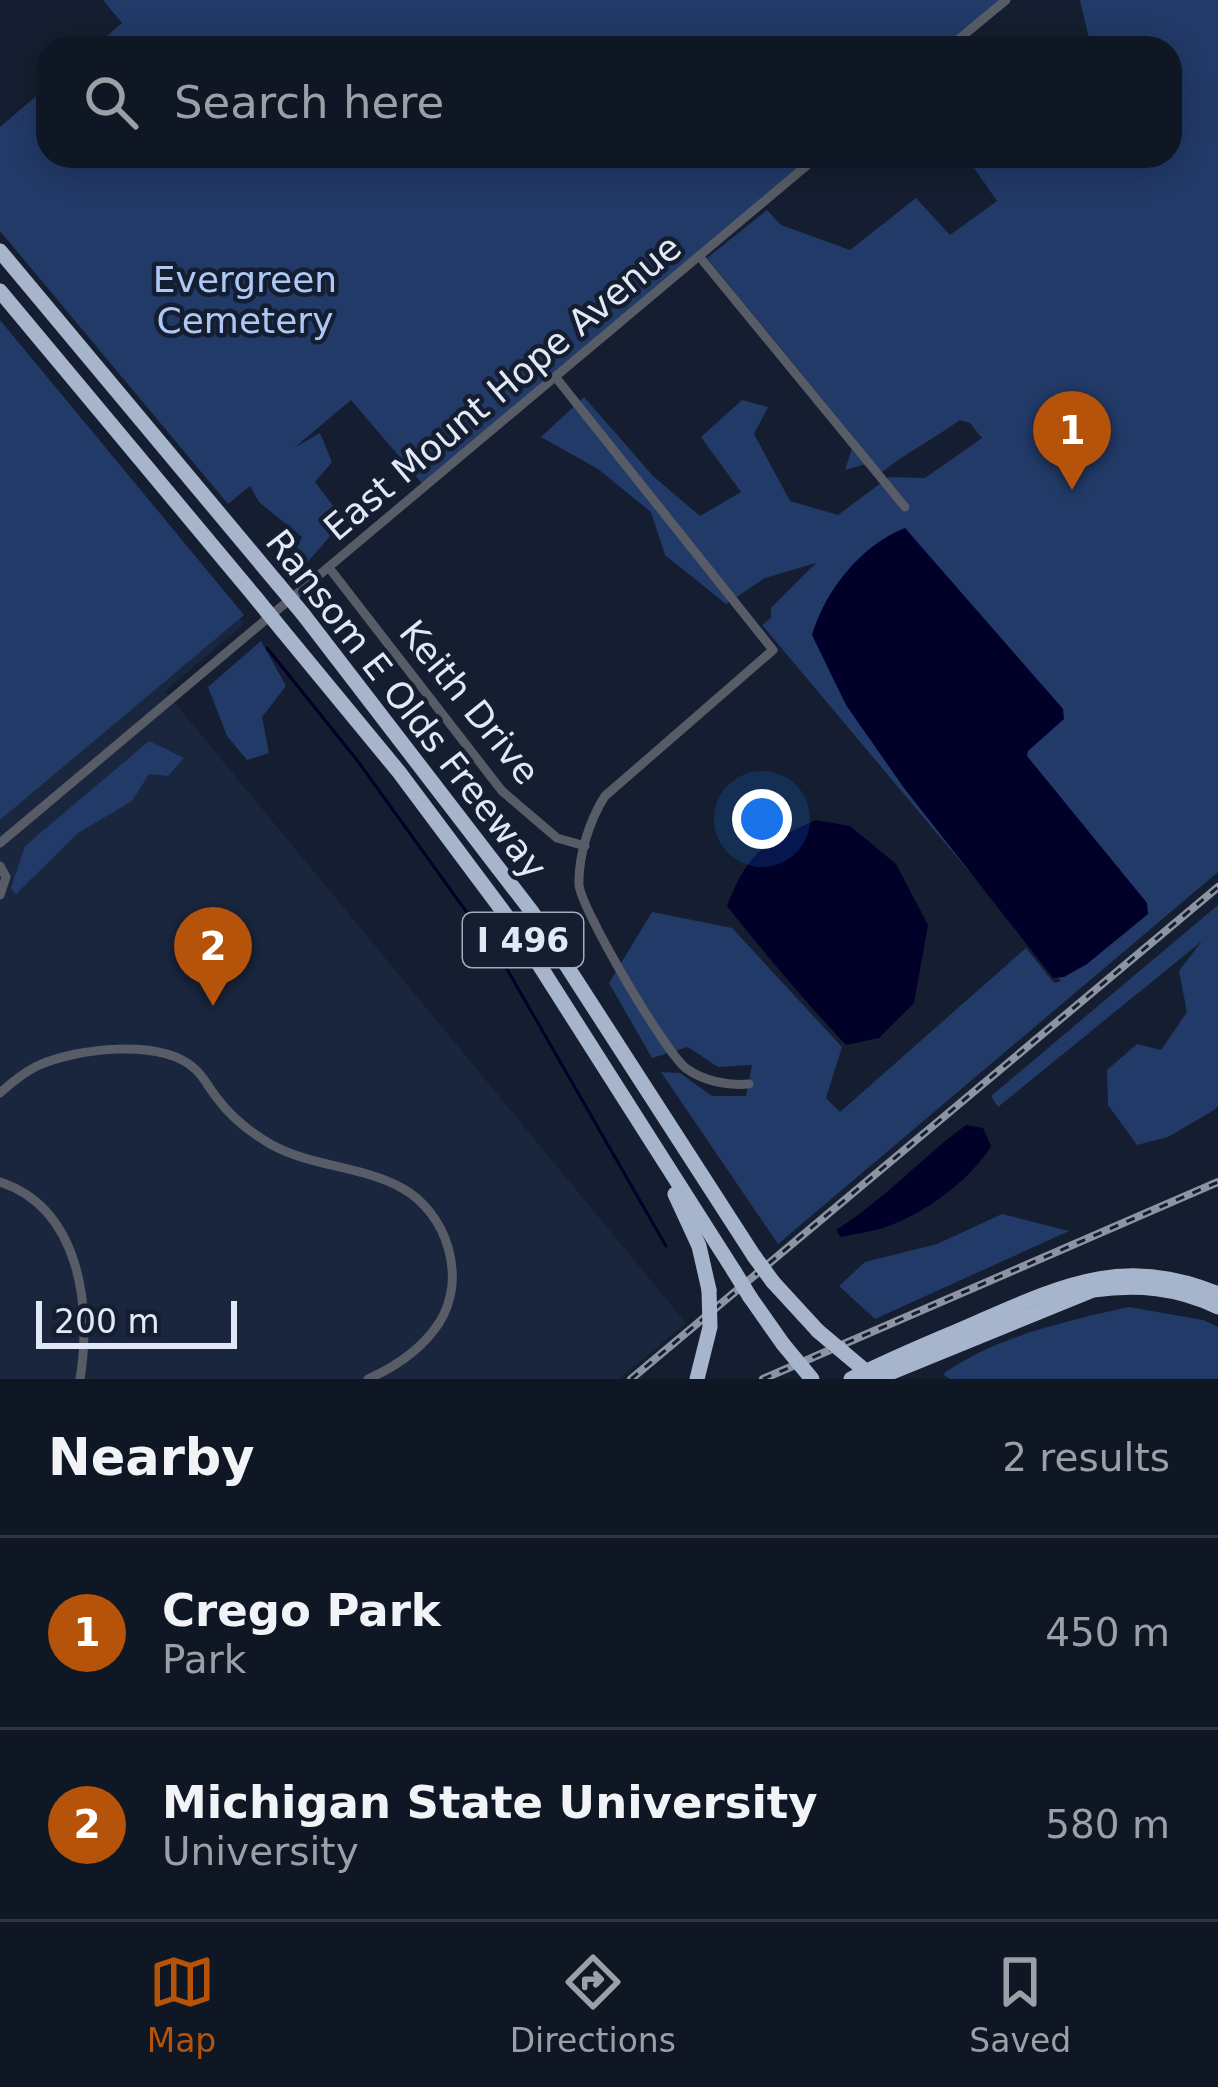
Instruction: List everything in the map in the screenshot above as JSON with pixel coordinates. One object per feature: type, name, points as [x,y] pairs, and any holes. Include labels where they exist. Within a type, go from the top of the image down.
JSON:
[{"type":"highway","name":"Ransom E Olds Freeway","points":[[0,251],[303,614],[532,913],[773,1282],[818,1331],[875,1379]]},
{"type":"highway","name":"Ransom E Olds Freeway","points":[[0,292],[370,736],[489,891],[750,1297],[812,1379]]},
{"type":"highway","points":[[640,1121],[695,1236],[709,1290],[710,1327],[697,1379]]},
{"type":"highway","points":[[850,1379],[1030,1299],[1087,1280],[1153,1275],[1213,1292]]},
{"type":"highway","points":[[875,1379],[1093,1290],[1162,1288],[1218,1307]]},
{"type":"street","points":[[962,36],[1006,0]]},
{"type":"street","name":"East Mount Hope Avenue","points":[[0,844],[804,168]]},
{"type":"street","points":[[698,256],[905,507]]},
{"type":"street","points":[[557,379],[773,650],[605,796],[590,823],[579,886],[590,918],[674,1057],[704,1078],[749,1084]]},
{"type":"street","name":"Keith Drive","points":[[330,569],[502,791],[557,838],[585,846]]},
{"type":"street","points":[[0,866],[6,877],[0,895]]},
{"type":"street","points":[[0,1093],[39,1065],[70,1057],[158,1049],[193,1067],[230,1113],[272,1144],[300,1158],[380,1179],[422,1203],[436,1219],[449,1248],[449,1299],[428,1336],[399,1363],[368,1379]]},
{"type":"street","points":[[0,1182],[40,1204],[60,1229],[76,1264],[84,1318],[80,1379]]},
{"type":"shaded area","points":[[0,332],[244,624],[165,691],[686,1323],[619,1379],[0,1379]]},
{"type":"shaded area","points":[[905,528],[1063,709],[1064,719],[1027,756],[1147,903],[1148,914],[1064,977],[1053,978],[904,788],[846,705],[812,635],[847,571],[874,546]]},
{"type":"shaded area","points":[[816,820],[850,826],[896,864],[928,925],[914,1003],[879,1038],[846,1045],[727,906],[743,872],[760,851]]},
{"type":"shaded area","points":[[966,1125],[983,1128],[991,1146],[962,1181],[909,1217],[841,1237],[836,1230]]},
{"type":"green space","points":[[103,0],[1005,0],[962,36],[107,36],[122,23]]},
{"type":"green space","points":[[1080,0],[1218,0],[1218,872],[778,1244],[661,1072],[680,1073],[712,1096],[746,1096],[752,1065],[718,1067],[688,1047],[652,1058],[609,983],[652,912],[732,928],[842,1047],[826,1098],[840,1112],[1026,948],[1054,983],[1061,981],[762,625],[771,618],[771,608],[816,563],[765,578],[726,604],[665,555],[651,512],[598,469],[541,437],[584,397],[653,476],[700,516],[741,492],[701,437],[742,400],[768,407],[754,434],[790,501],[838,515],[889,477],[925,478],[982,438],[970,423],[960,420],[882,472],[873,462],[845,470],[855,439],[707,258],[767,210],[781,225],[850,250],[916,198],[950,235],[997,201],[974,168],[1182,168],[1182,36],[1088,36]]},
{"type":"green space","name":"Evergreen Cemetery","points":[[36,96],[36,168],[798,168],[426,488],[351,400],[294,448],[320,433],[332,462],[315,482],[344,520],[306,564],[291,560],[302,537],[259,502],[250,486],[228,504],[0,231],[0,127]]},
{"type":"green space","points":[[0,320],[244,615],[0,820]]},
{"type":"green space","points":[[261,641],[286,686],[262,717],[269,753],[247,760],[227,736],[208,687]]},
{"type":"green space","points":[[149,741],[184,758],[168,776],[149,774],[132,801],[78,833],[16,894],[11,888],[25,846]]},
{"type":"green space","points":[[1218,905],[1218,1106],[1214,1110],[1168,1137],[1137,1145],[1108,1105],[1107,1070],[1137,1044],[1161,1050],[1187,1012],[1179,971],[1202,941],[998,1107],[991,1096]]},
{"type":"green space","points":[[1002,1214],[1069,1231],[875,1319],[839,1286],[865,1262],[937,1244]]},
{"type":"green space","points":[[1129,1307],[1218,1327],[1218,1379],[950,1379],[943,1374],[1009,1340]]},
{"type":"waterway","points":[[267,648],[357,760],[504,964],[666,1246]]},
{"type":"railway","points":[[631,1379],[1218,887]]},
{"type":"railway","points":[[763,1379],[1218,1182]]},
{"type":"place","name":"Crego Park","points":[[1072,490]]},
{"type":"place","name":"Michigan State University","points":[[213,1006]]}]
